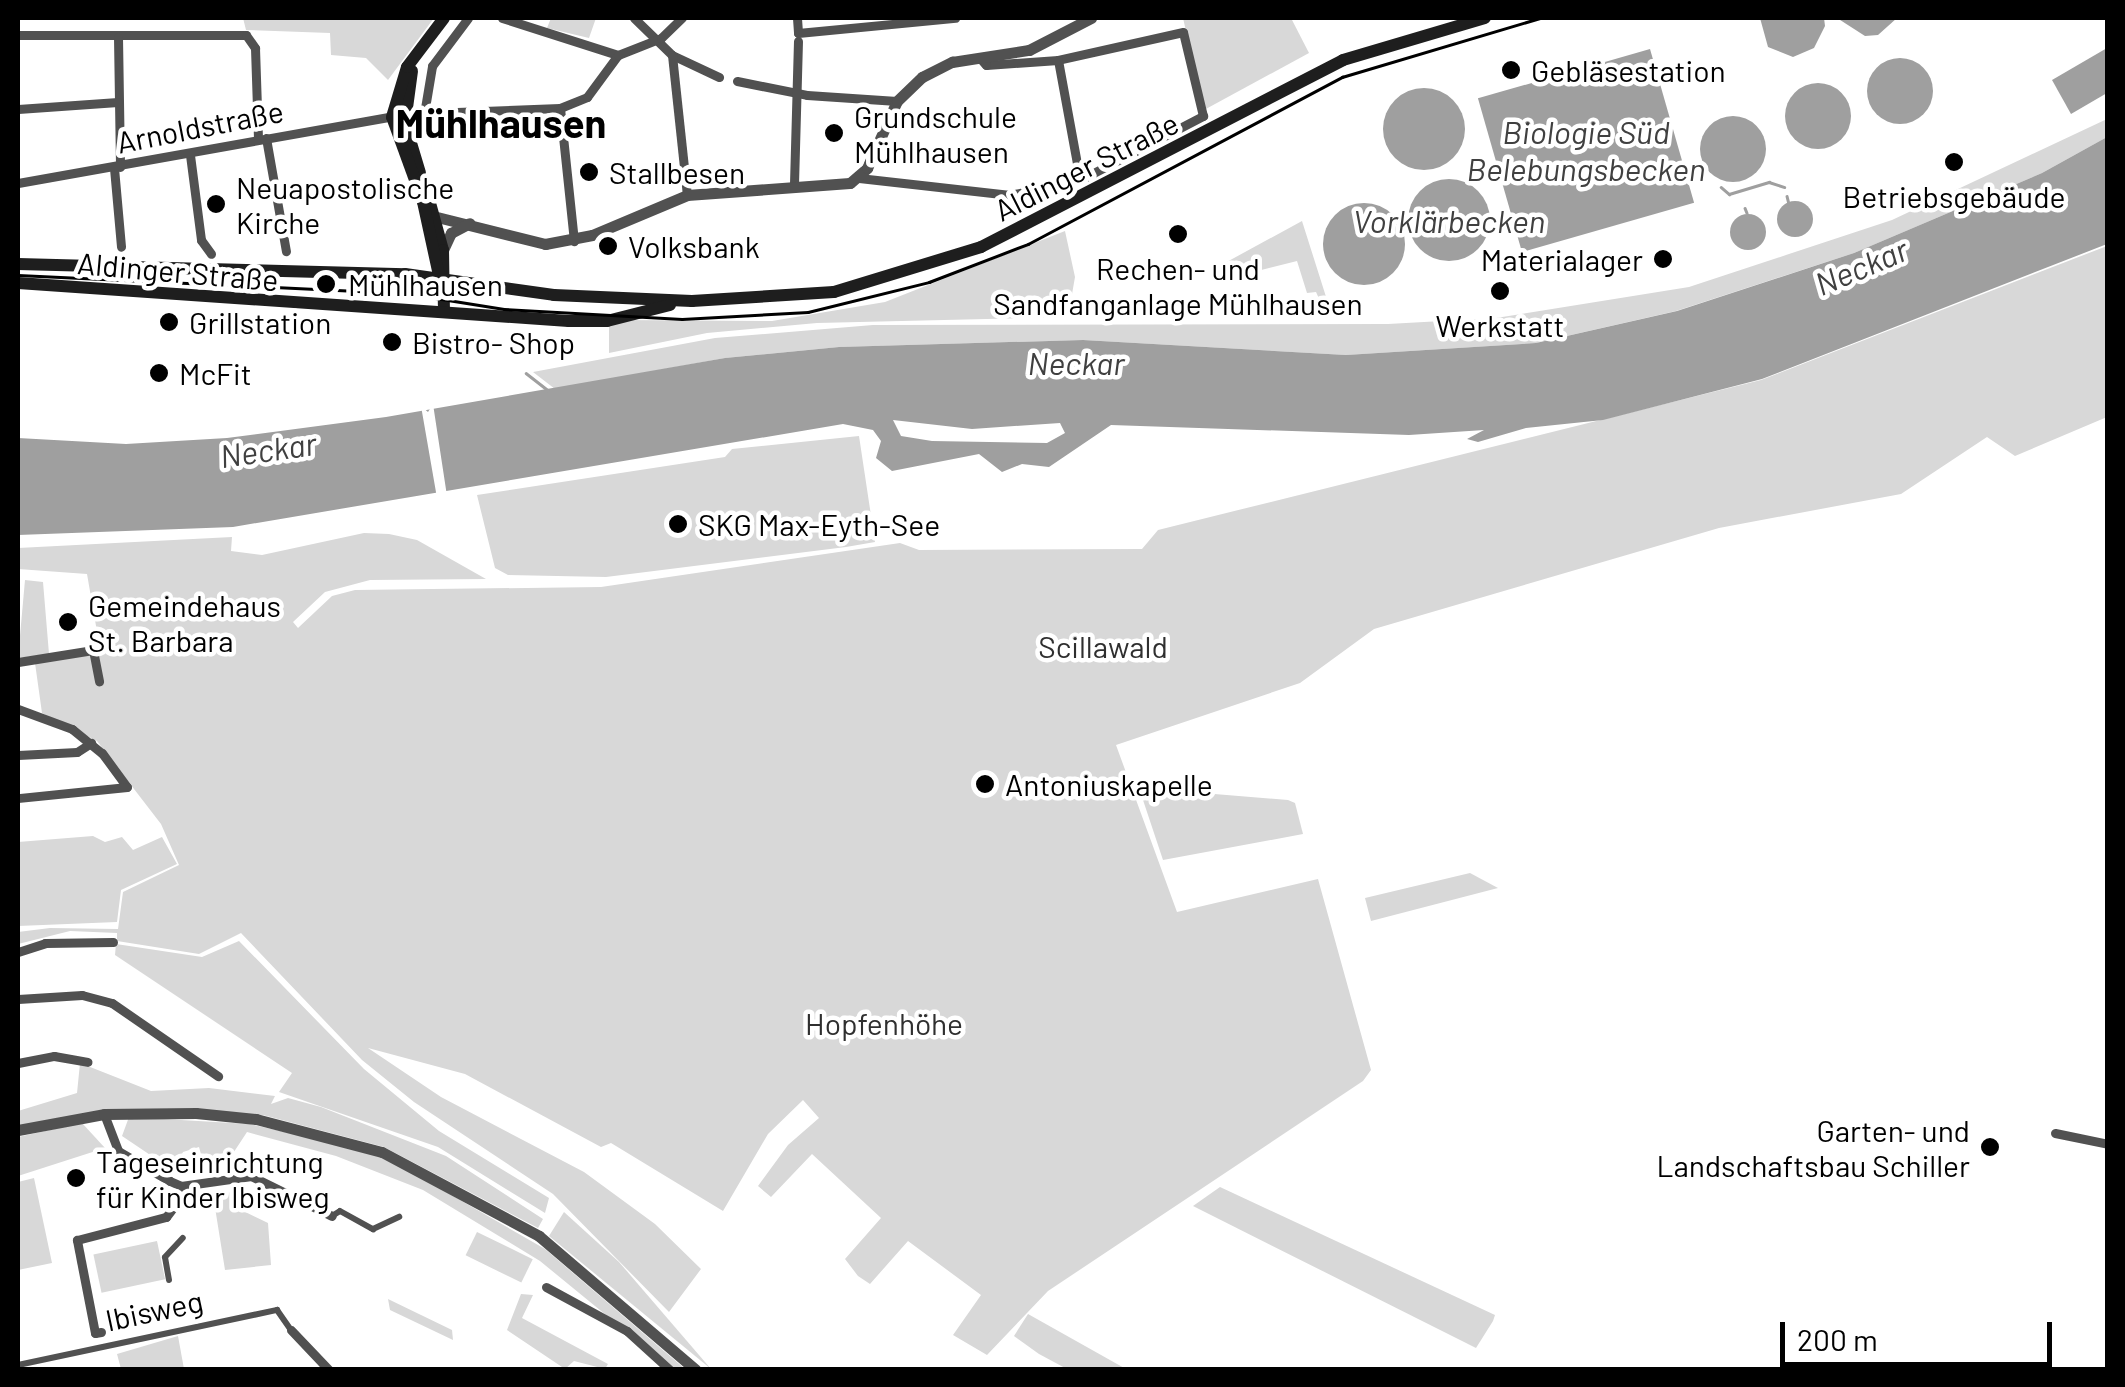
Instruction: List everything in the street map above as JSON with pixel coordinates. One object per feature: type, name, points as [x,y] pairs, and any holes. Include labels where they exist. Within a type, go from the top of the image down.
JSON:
[{"type":"main road","points":[[444,18],[401,79],[398,116],[443,250],[440,280],[444,311]]},
{"type":"main road","name":"Aldinger Straße","points":[[18,264],[410,274],[554,295],[692,301],[834,292],[963,255],[1343,60],[1485,18]]},
{"type":"main road","points":[[430,215],[431,262],[440,280]]},
{"type":"main road","points":[[410,274],[431,262]]},
{"type":"main road","name":"Aldinger Straße","points":[[18,283],[589,322],[692,301]]},
{"type":"street","points":[[424,114],[432,66],[468,18]]},
{"type":"street","points":[[502,18],[618,55]]},
{"type":"street","points":[[634,18],[661,38],[672,55],[686,195]]},
{"type":"street","points":[[574,241],[560,108],[587,97],[618,55],[661,38],[682,18]]},
{"type":"street","points":[[794,184],[797,18]]},
{"type":"street","points":[[798,37],[950,18]]},
{"type":"street","points":[[859,178],[897,101],[922,76],[980,58],[1029,50],[1091,18]]},
{"type":"street","name":"Aldinger Straße","points":[[430,215],[520,240],[574,241],[686,195],[859,178],[1010,195],[1080,180],[1204,116],[1183,32],[1058,60],[1080,180]]},
{"type":"street","points":[[18,36],[254,40],[262,139],[286,251]]},
{"type":"street","points":[[118,36],[117,167],[122,247]]},
{"type":"street","points":[[672,55],[719,78]]},
{"type":"street","points":[[980,58],[986,65],[1058,60]]},
{"type":"street","points":[[737,81],[796,92],[897,101]]},
{"type":"street","points":[[18,109],[118,102]]},
{"type":"street","name":"Arnoldstraße","points":[[18,183],[398,116],[560,108]]},
{"type":"street","points":[[190,155],[201,240],[211,254]]},
{"type":"street","points":[[443,250],[451,233],[470,223]]},
{"type":"street","points":[[18,662],[94,650],[99,681]]},
{"type":"street","points":[[18,709],[91,743],[127,787],[18,798]]},
{"type":"street","points":[[18,755],[77,752],[91,743]]},
{"type":"street","points":[[18,952],[46,943],[113,942]]},
{"type":"street","points":[[18,999],[82,995],[112,1003],[218,1076]]},
{"type":"street","points":[[18,1063],[54,1056],[87,1062]]},
{"type":"street","points":[[104,1114],[118,1151],[182,1186],[251,1176],[318,1214],[332,1216],[340,1212],[372,1228],[399,1218]]},
{"type":"street","points":[[18,1130],[104,1114],[256,1119],[399,1159],[539,1236],[696,1370]]},
{"type":"street","points":[[2055,1133],[2108,1144]]},
{"type":"street","name":"Ibisweg","points":[[100,1332],[95,1333],[77,1240],[166,1217],[182,1196],[182,1186]]},
{"type":"street","points":[[169,1280],[165,1256],[184,1238]]},
{"type":"street","points":[[546,1286],[627,1331],[670,1370]]},
{"type":"street","name":"Ibisweg","points":[[18,1365],[277,1310],[291,1330]]},
{"type":"street","points":[[291,1330],[330,1370]]},
{"type":"green space","points":[[243,18],[434,18],[388,80],[366,58],[331,55],[330,33],[246,30]]},
{"type":"green space","points":[[551,18],[596,18],[589,38],[547,28]]},
{"type":"green space","points":[[1183,18],[1291,18],[1309,53],[1204,110]]},
{"type":"green space","points":[[2107,119],[2107,137],[2042,173],[1854,253],[1676,311],[1536,343],[1346,355],[1083,340],[839,347],[725,358],[555,389],[533,372],[715,338],[873,325],[1388,324],[1496,318],[1689,287],[1892,220]]},
{"type":"green space","points":[[1302,221],[1328,303],[1321,303],[1316,292],[1307,293],[1297,261],[1226,279],[1223,264]]},
{"type":"green space","points":[[1065,231],[1075,277],[1068,317],[817,323],[707,333],[609,353],[609,325],[619,320],[772,321],[885,302]]},
{"type":"green space","points":[[2107,246],[2107,417],[2015,456],[1987,437],[1901,494],[1719,528],[1374,629],[1300,683],[1116,745],[1177,912],[1318,879],[1371,1070],[1363,1081],[1048,1291],[987,1355],[953,1335],[981,1295],[908,1241],[870,1284],[858,1276],[845,1259],[881,1218],[812,1154],[771,1197],[758,1186],[788,1145],[819,1118],[803,1100],[768,1134],[723,1211],[611,1143],[601,1147],[465,1074],[368,1048],[441,1097],[584,1172],[655,1224],[701,1269],[669,1312],[553,1194],[414,1102],[362,1060],[241,933],[199,954],[117,941],[117,933],[70,931],[18,944],[18,932],[50,928],[118,929],[123,892],[179,865],[161,824],[97,741],[42,713],[35,663],[100,649],[87,574],[18,569],[18,548],[232,537],[231,551],[262,555],[364,533],[389,534],[417,540],[486,579],[370,580],[325,592],[293,622],[298,628],[332,596],[355,590],[601,587],[900,543],[919,550],[1142,549],[1158,530],[1761,380]]},
{"type":"green space","name":"SKG Max-Eyth-See","points":[[859,436],[875,542],[606,577],[508,575],[495,568],[477,495],[725,457],[732,449]]},
{"type":"green space","points":[[25,580],[43,582],[49,654],[18,658]]},
{"type":"green space","points":[[1140,791],[1288,800],[1295,803],[1303,834],[1163,860]]},
{"type":"green space","points":[[93,836],[105,842],[122,837],[133,850],[162,837],[177,864],[121,890],[117,922],[18,926],[18,842]]},
{"type":"green space","points":[[1470,873],[1498,888],[1371,921],[1365,898]]},
{"type":"green space","points":[[239,941],[364,1069],[439,1131],[549,1198],[545,1213],[438,1147],[279,1092],[292,1073],[115,955],[116,944],[202,957]]},
{"type":"green space","points":[[80,1063],[151,1091],[209,1088],[275,1096],[271,1104],[288,1098],[321,1107],[446,1156],[543,1219],[538,1228],[384,1147],[263,1115],[114,1109],[18,1128],[18,1111],[77,1093]]},
{"type":"green space","points":[[129,1117],[250,1124],[380,1154],[545,1249],[685,1369],[672,1369],[540,1261],[423,1190],[336,1156],[247,1132],[228,1161],[186,1173],[202,1158],[199,1147],[183,1152],[174,1171],[122,1136]]},
{"type":"green space","points":[[82,1123],[105,1148],[18,1176],[18,1137]]},
{"type":"green space","points":[[34,1178],[52,1263],[18,1270],[18,1182]]},
{"type":"green space","points":[[1220,1187],[1495,1315],[1493,1321],[1476,1348],[1193,1206]]},
{"type":"green space","points":[[232,1192],[231,1205],[268,1223],[271,1265],[225,1270],[213,1195]]},
{"type":"green space","points":[[564,1212],[619,1262],[711,1369],[549,1236]]},
{"type":"green space","points":[[477,1232],[533,1259],[521,1283],[466,1255]]},
{"type":"green space","points":[[157,1241],[165,1279],[102,1293],[93,1255]]},
{"type":"green space","points":[[521,1294],[533,1295],[522,1318],[608,1364],[605,1369],[574,1361],[565,1369],[507,1330]]},
{"type":"green space","points":[[388,1299],[452,1330],[453,1340],[390,1310]]},
{"type":"green space","points":[[1028,1314],[1126,1369],[1067,1369],[1039,1354],[1014,1336]]},
{"type":"green space","points":[[178,1336],[184,1369],[121,1369],[117,1354]]},
{"type":"water","points":[[1760,18],[1824,18],[1825,26],[1814,48],[1793,57],[1768,47]]},
{"type":"water","points":[[1837,18],[1897,18],[1878,35],[1865,36]]},
{"type":"water","points":[[2107,48],[2107,93],[2071,114],[2052,80]]},
{"type":"water","name":"Biologie Süd Belebungsbecken","points":[[1650,49],[1694,203],[1522,252],[1478,98]]},
{"type":"water","points":[[1900,58],[1923,68],[1933,91],[1923,114],[1900,124],[1877,114],[1867,91],[1877,68]]},
{"type":"water","points":[[1818,83],[1841,93],[1851,116],[1841,139],[1818,149],[1795,139],[1785,116],[1795,93]]},
{"type":"water","name":"Vorklärbecken","points":[[1424,88],[1440,91],[1453,100],[1462,113],[1462,145],[1453,158],[1440,167],[1424,170],[1408,167],[1395,158],[1386,145],[1383,129],[1386,113],[1395,100],[1408,91]]},
{"type":"water","points":[[1733,116],[1756,126],[1766,149],[1756,172],[1733,182],[1710,172],[1700,149],[1710,126]]},
{"type":"water","name":"Neckar","points":[[2107,137],[2107,244],[1762,379],[1603,420],[1526,428],[1478,442],[1467,439],[1484,430],[1409,435],[1111,425],[1049,467],[1022,464],[1002,472],[979,454],[892,471],[876,458],[881,441],[873,430],[843,424],[233,527],[18,535],[18,438],[126,444],[227,438],[386,417],[725,358],[839,347],[1083,340],[1346,355],[1536,343],[1677,311],[1854,253],[2042,173]],"holes":[[[893,420],[972,429],[1060,423],[1065,433],[1047,443],[932,441],[901,436]]]},
{"type":"water","name":"Vorklärbecken","points":[[1449,179],[1465,182],[1478,191],[1487,204],[1487,236],[1478,249],[1465,258],[1449,261],[1433,258],[1420,249],[1411,236],[1408,220],[1411,204],[1420,191],[1433,182]]},
{"type":"water","points":[[1795,201],[1808,206],[1813,219],[1808,232],[1795,237],[1782,232],[1777,219],[1782,206]]},
{"type":"water","points":[[1364,203],[1380,206],[1393,215],[1402,228],[1402,260],[1393,273],[1380,282],[1364,285],[1348,282],[1335,273],[1326,260],[1323,244],[1326,228],[1335,215],[1348,206]]},
{"type":"water","points":[[1748,214],[1761,219],[1766,232],[1761,245],[1748,250],[1735,245],[1730,232],[1735,219]]},
{"type":"pier","points":[[433,404],[447,496],[437,498],[421,406],[428,412]]},
{"type":"waterway","points":[[1721,187],[1729,194],[1769,182],[1784,187]]},
{"type":"waterway","points":[[1787,196],[1789,204]]},
{"type":"waterway","points":[[1745,208],[1747,213]]},
{"type":"waterway","points":[[526,373],[548,390]]},
{"type":"tram line","points":[[18,275],[404,293],[504,309],[682,319],[808,312],[929,282],[1028,244],[1342,77],[1540,18]]},
{"type":"place","name":"Gebläsestation","points":[[1511,70]]},
{"type":"place","name":"Grundschule Mühlhausen","points":[[834,133]]},
{"type":"place","name":"Betriebsgebäude","points":[[1954,162]]},
{"type":"place","name":"Stallbesen","points":[[589,172]]},
{"type":"place","name":"Neuapostolische Kirche","points":[[216,204]]},
{"type":"place","name":"Rechen- und Sandfanganlage Mühlhausen","points":[[1178,234]]},
{"type":"place","name":"Volksbank","points":[[608,246]]},
{"type":"place","name":"Materialager","points":[[1663,259]]},
{"type":"place","name":"Mühlhausen","points":[[326,284]]},
{"type":"place","name":"Werkstatt","points":[[1500,291]]},
{"type":"place","name":"Grillstation","points":[[169,322]]},
{"type":"place","name":"Bistro- Shop","points":[[392,342]]},
{"type":"place","name":"McFit","points":[[159,373]]},
{"type":"place","name":"SKG Max-Eyth-See","points":[[678,524]]},
{"type":"place","name":"Gemeindehaus St. Barbara","points":[[68,622]]},
{"type":"place","name":"Antoniuskapelle","points":[[985,784]]},
{"type":"place","name":"Garten- und Landschaftsbau Schiller","points":[[1990,1147]]},
{"type":"place","name":"Tageseinrichtung für Kinder Ibisweg","points":[[76,1178]]},
{"type":"district","name":"Mühlhausen","points":[[501,122]]},
{"type":"park label","name":"Scillawald","points":[[1103,646]]},
{"type":"park label","name":"Hopfenhöhe","points":[[884,1023]]}]
